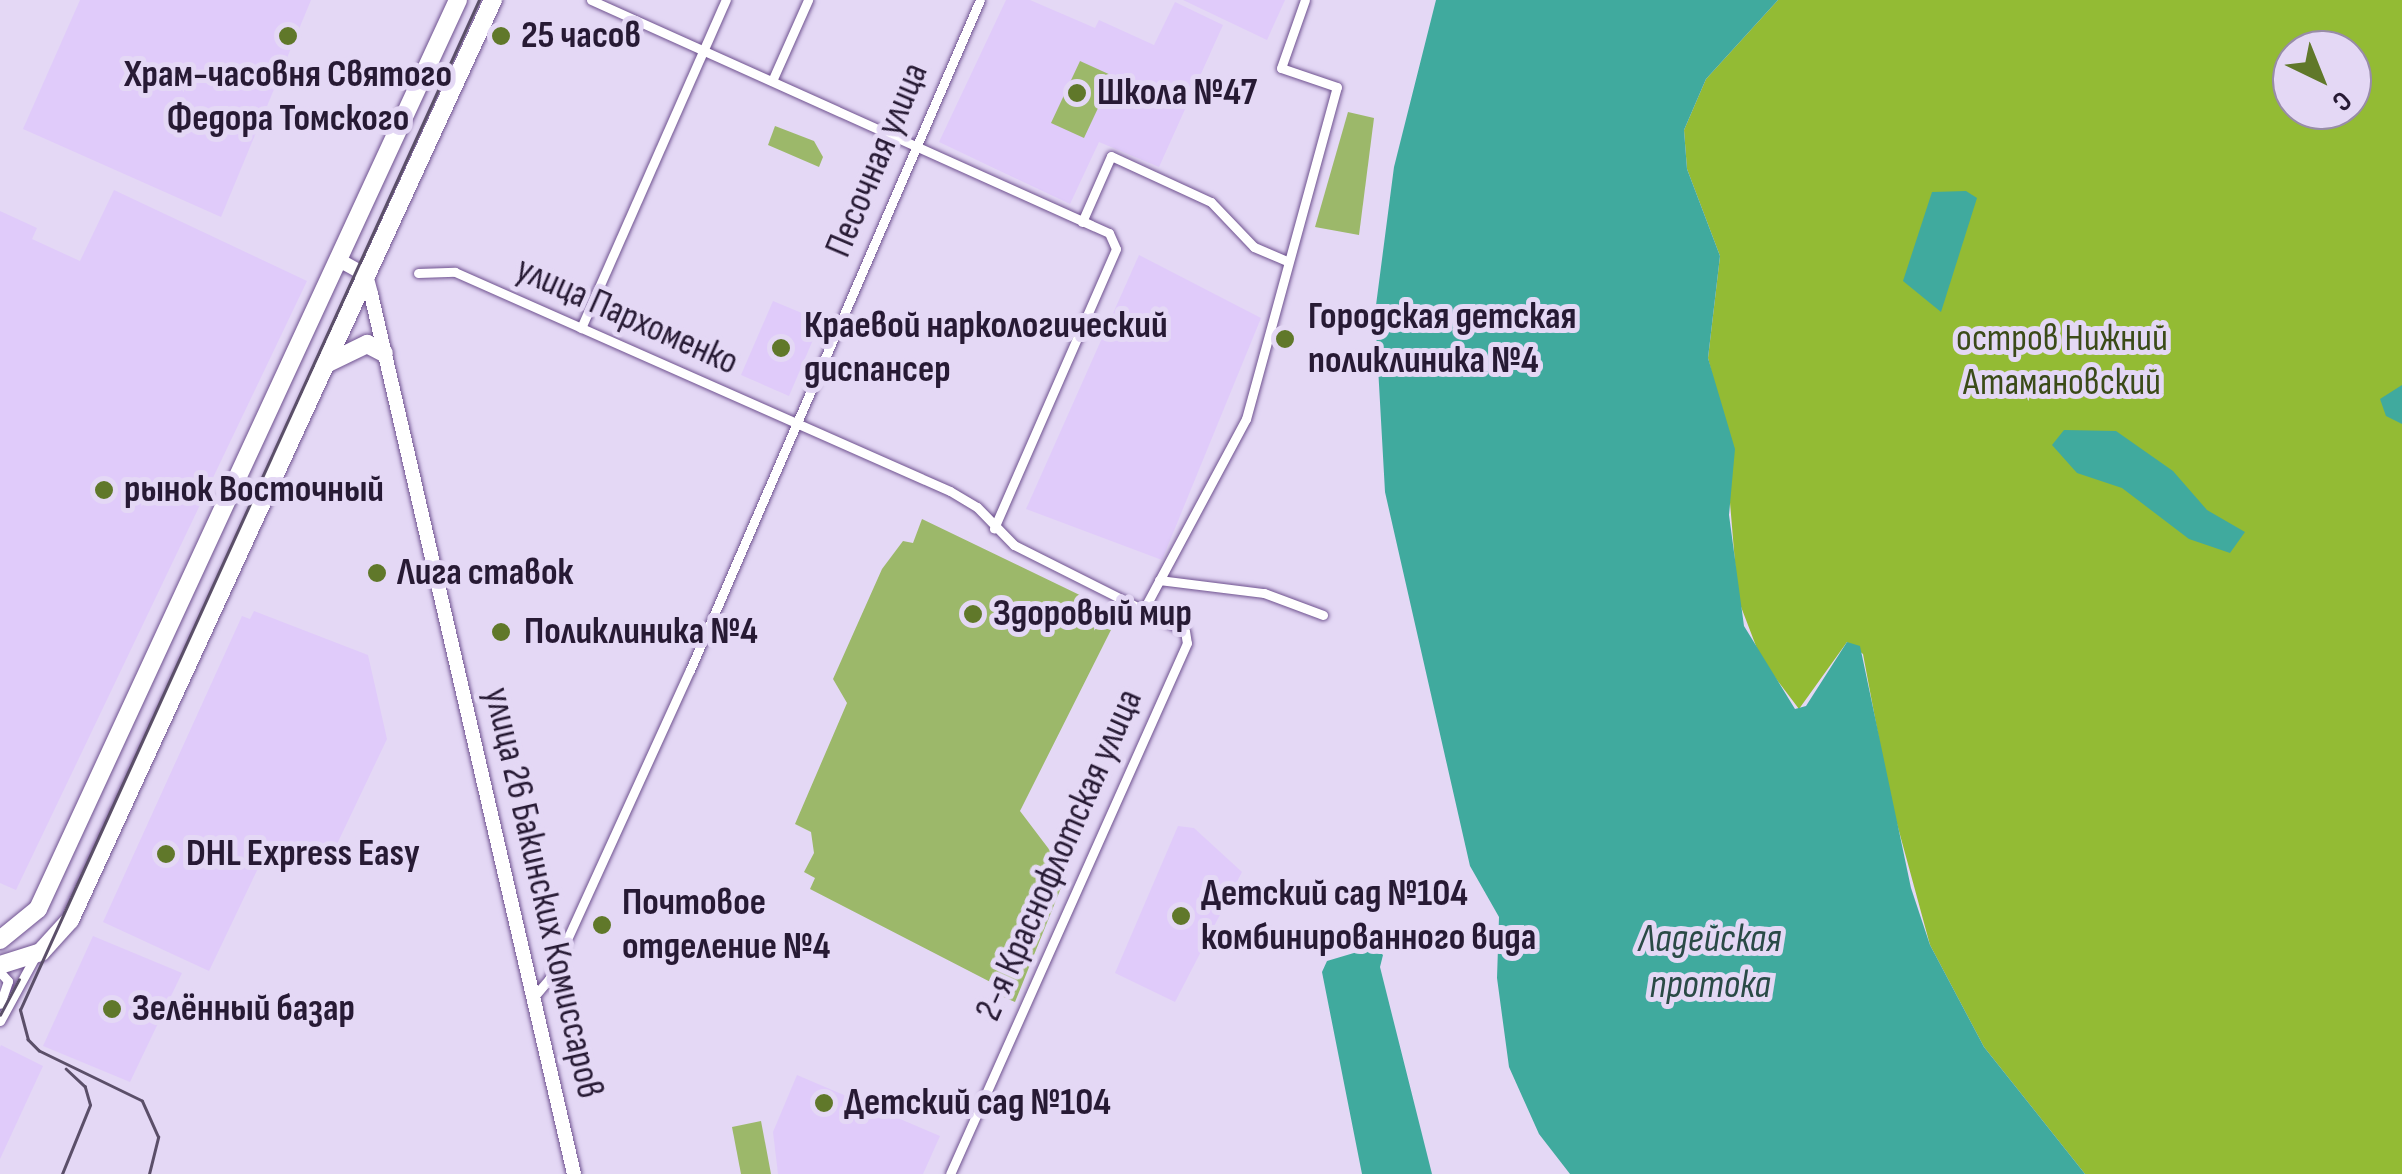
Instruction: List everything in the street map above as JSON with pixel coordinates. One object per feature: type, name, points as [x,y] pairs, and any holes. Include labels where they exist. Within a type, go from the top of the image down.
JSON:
[{"type":"highway","points":[[0,940],[38,909],[458,0]]},
{"type":"highway","points":[[0,968],[58,940],[70,920],[493,0]]},
{"type":"highway","points":[[322,367],[348,348],[367,344],[384,353]]},
{"type":"main road","points":[[337,259],[366,276]]},
{"type":"main road","name":"улица 26 Бакинских Комиссаров","points":[[366,276],[574,1174]]},
{"type":"street","points":[[592,0],[1109,233],[1116,248],[994,528]]},
{"type":"street","points":[[581,328],[726,0]]},
{"type":"street","points":[[772,81],[808,0]]},
{"type":"street","name":"Песочная улица","points":[[533,998],[549,979],[798,423],[980,0]]},
{"type":"street","points":[[1144,609],[1246,419],[1337,87],[1281,68],[1305,0]]},
{"type":"street","points":[[1082,222],[1111,156],[1211,202],[1254,247],[1287,261]]},
{"type":"street","name":"улица Пархоменко","points":[[418,273],[455,272],[968,500],[994,528],[1144,609]]},
{"type":"street","points":[[1159,580],[1264,593],[1323,616]]},
{"type":"street","name":"2-я Краснофлотская улица","points":[[950,1174],[1187,643],[1185,631],[1144,609]]},
{"type":"street","points":[[0,1022],[38,949]]},
{"type":"street","points":[[0,968],[8,981],[0,1004]]},
{"type":"shaded area","points":[[80,0],[311,0],[221,217],[23,129]]},
{"type":"shaded area","name":"Школа №47","points":[[1006,0],[1030,0],[1095,28],[1099,20],[1154,45],[1175,2],[1223,25],[1159,167],[1099,142],[1070,204],[939,142]]},
{"type":"shaded area","points":[[1183,0],[1285,0],[1267,40]]},
{"type":"shaded area","points":[[1080,61],[1113,76],[1084,138],[1051,123]]},
{"type":"shaded area","points":[[1348,112],[1374,118],[1359,235],[1315,227]]},
{"type":"shaded area","points":[[775,126],[814,141],[823,157],[819,167],[768,145]]},
{"type":"shaded area","name":"рынок Восточный","points":[[114,190],[307,281],[16,890],[0,883],[0,211],[37,228],[32,239],[80,261]]},
{"type":"shaded area","points":[[1139,255],[1261,318],[1162,560],[1026,509]]},
{"type":"shaded area","name":"Краевой наркологический диспансер","points":[[773,301],[821,321],[789,396],[741,375]]},
{"type":"shaded area","points":[[922,519],[1119,614],[1020,811],[1067,873],[1015,1002],[1001,996],[1004,989],[810,889],[815,878],[804,872],[814,853],[811,832],[795,824],[847,703],[833,679],[882,569],[903,541],[913,543]]},
{"type":"shaded area","points":[[254,611],[368,655],[387,739],[328,863],[271,841],[209,971],[103,922],[242,616],[250,619]]},
{"type":"shaded area","name":"Детский сад №104 комбинированного вида","points":[[1178,826],[1194,828],[1242,872],[1175,1002],[1115,973]]},
{"type":"shaded area","name":"Зелённый базар","points":[[93,936],[182,973],[130,1082],[43,1046]]},
{"type":"shaded area","points":[[0,1047],[43,1066],[0,1159]]},
{"type":"shaded area","name":"Детский сад №104","points":[[797,1075],[940,1136],[923,1174],[778,1174],[773,1132]]},
{"type":"shaded area","points":[[761,1121],[771,1174],[741,1174],[732,1127]]},
{"type":"green space","name":"остров Нижний Атамановский","points":[[1778,0],[2402,0],[2402,1174],[2085,1174],[1984,1047],[1930,945],[1890,798],[1863,654],[1847,642],[1799,709],[1761,659],[1738,599],[1723,418],[1708,358],[1720,256],[1687,169],[1684,130],[1706,79]]},
{"type":"water","name":"Ладейская протока","points":[[1436,0],[1778,0],[1706,79],[1684,130],[1687,169],[1720,256],[1708,358],[1735,449],[1729,515],[1744,626],[1795,709],[1806,706],[1847,642],[1860,646],[1911,888],[1930,945],[1984,1047],[2085,1174],[1570,1174],[1539,1134],[1509,1067],[1497,978],[1499,917],[1470,866],[1385,492],[1375,313],[1394,167]]},
{"type":"water","points":[[1966,191],[1977,198],[1941,312],[1903,281],[1932,192]]},
{"type":"water","points":[[2402,385],[2402,424],[2386,416],[2380,399]]},
{"type":"water","points":[[2064,430],[2116,431],[2173,471],[2207,510],[2245,532],[2230,553],[2189,539],[2122,488],[2077,473],[2052,445]]},
{"type":"water","points":[[1374,947],[1383,955],[1380,967],[1432,1174],[1362,1174],[1322,972],[1327,961]]},
{"type":"tram line","points":[[149,1174],[158,1137],[142,1101],[39,1051],[28,1040],[20,1010],[479,0]]},
{"type":"tram line","points":[[0,1015],[19,980]]},
{"type":"tram line","points":[[62,1174],[90,1105],[85,1087],[66,1069]]},
{"type":"place","name":"Храм-часовня Святого Федора Томского","points":[[288,36]]},
{"type":"place","name":"25 часов","points":[[501,36]]},
{"type":"place","name":"Школа №47","points":[[1077,93]]},
{"type":"place","name":"Городская детская поликлиника №4","points":[[1285,339]]},
{"type":"place","name":"Краевой наркологический диспансер","points":[[781,348]]},
{"type":"place","name":"рынок Восточный","points":[[104,490]]},
{"type":"place","name":"Лига ставок","points":[[377,573]]},
{"type":"place","name":"Здоровый мир","points":[[973,614]]},
{"type":"place","name":"Поликлиника №4","points":[[501,632]]},
{"type":"place","name":"DHL Express Easy","points":[[166,854]]},
{"type":"place","name":"Детский сад №104 комбинированного вида","points":[[1181,916]]},
{"type":"place","name":"Почтовое отделение №4","points":[[602,925]]},
{"type":"place","name":"Зелённый базар","points":[[112,1009]]},
{"type":"place","name":"Детский сад №104","points":[[824,1103]]}]
